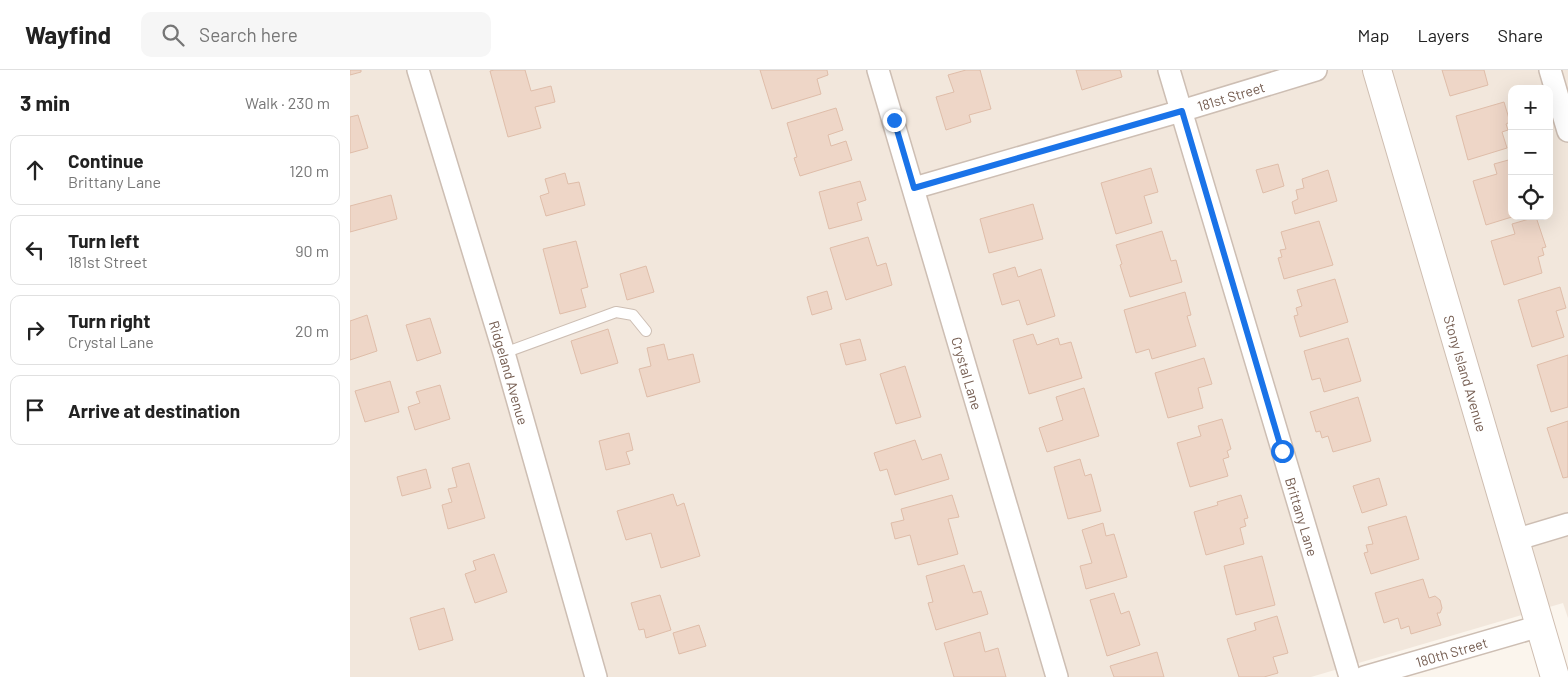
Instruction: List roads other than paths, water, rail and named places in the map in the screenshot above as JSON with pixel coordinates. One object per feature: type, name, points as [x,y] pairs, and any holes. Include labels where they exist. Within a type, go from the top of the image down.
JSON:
[{"type":"street","name":"Ridgeland Avenue","points":[[418,70],[504,353],[596,677]]},
{"type":"street","name":"Crystal Lane","points":[[878,70],[1057,677]]},
{"type":"street","name":"Brittany Lane","points":[[1170,70],[1350,677]]},
{"type":"street","name":"181st Street","points":[[914,188],[1182,111],[1316,70]]},
{"type":"street","name":"Stony Island Avenue","points":[[1377,70],[1555,677]]},
{"type":"street","points":[[1550,70],[1568,131]]},
{"type":"street","points":[[1515,540],[1568,524]]},
{"type":"street","name":"180th Street","points":[[1364,677],[1540,626]]},
{"type":"lane","points":[[504,353],[616,312],[633,315],[646,332]]}]
